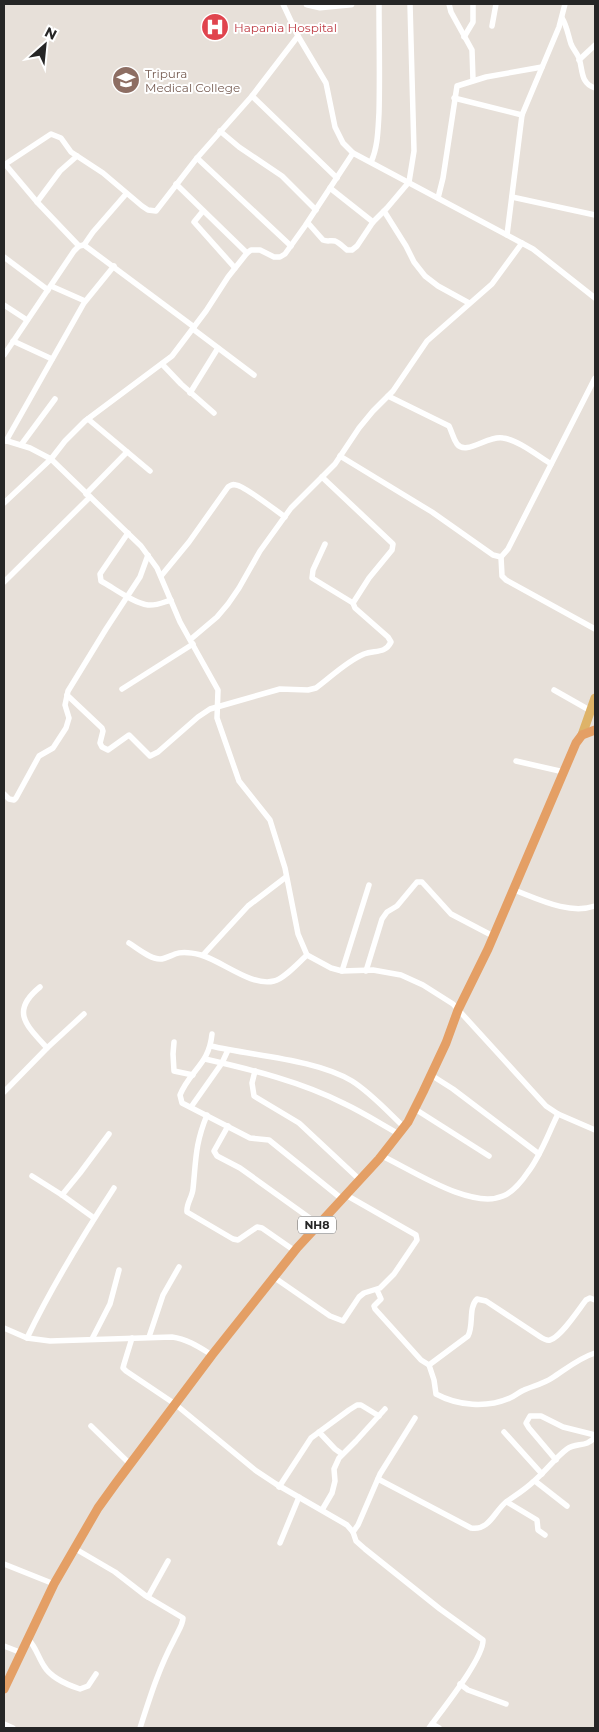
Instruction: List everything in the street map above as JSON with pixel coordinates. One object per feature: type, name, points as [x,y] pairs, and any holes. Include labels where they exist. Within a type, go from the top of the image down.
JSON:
[{"type":"highway","points":[[582,735],[595,730]]},
{"type":"highway","name":"NH8","points":[[4,1689],[54,1584],[98,1508],[212,1355],[295,1251],[382,1156],[402,1131],[431,1075],[458,1010],[474,980],[514,890],[576,743],[582,735]]},
{"type":"main road","points":[[582,735],[595,698]]},
{"type":"street","points":[[283,4],[298,36],[326,83],[330,110],[339,135],[343,143],[353,153],[533,249],[595,298]]},
{"type":"street","points":[[307,4],[320,7],[351,4]]},
{"type":"street","points":[[371,162],[376,147],[379,110],[379,4]]},
{"type":"street","points":[[308,223],[323,240],[340,244],[348,250],[352,250],[357,246],[373,222],[409,182],[414,150],[410,4]]},
{"type":"street","points":[[450,4],[451,12],[472,50],[473,80]]},
{"type":"street","points":[[464,37],[473,22],[473,4]]},
{"type":"street","points":[[492,26],[496,4]]},
{"type":"street","points":[[506,235],[522,115],[562,18],[565,4]]},
{"type":"street","points":[[562,18],[566,24],[572,47],[579,60],[584,79],[587,84],[595,88]]},
{"type":"street","points":[[254,375],[114,266],[82,245],[37,202],[5,165],[51,134],[61,138],[71,152],[97,168],[126,194],[148,210],[156,211],[197,158],[252,96],[298,36]]},
{"type":"street","points":[[579,60],[595,45]]},
{"type":"street","points":[[438,198],[444,178],[457,86],[473,80],[542,67]]},
{"type":"street","points":[[252,96],[337,178]]},
{"type":"street","points":[[454,98],[522,115]]},
{"type":"street","points":[[220,131],[239,147],[282,176],[316,210]]},
{"type":"street","points":[[4,503],[51,459],[65,441],[88,419],[172,356],[247,253],[251,250],[260,250],[280,258],[308,223],[353,153]]},
{"type":"street","points":[[37,202],[60,171],[77,156]]},
{"type":"street","points":[[197,158],[291,246]]},
{"type":"street","points":[[176,184],[247,253]]},
{"type":"street","points":[[330,188],[373,222]]},
{"type":"street","points":[[4,355],[74,251],[82,245],[126,194]]},
{"type":"street","points":[[512,197],[595,215]]},
{"type":"street","points":[[202,211],[194,220],[195,225],[235,268]]},
{"type":"street","points":[[384,212],[414,262],[425,276],[469,304]]},
{"type":"street","points":[[122,689],[192,642],[217,617],[239,588],[260,551],[291,508],[340,456],[359,428],[388,396],[427,342],[492,284],[522,243]]},
{"type":"street","points":[[4,257],[50,288],[85,300]]},
{"type":"street","points":[[114,266],[85,300],[5,441],[40,452],[51,459],[128,533],[148,555],[162,576],[180,622],[218,690],[217,713],[219,725],[232,757],[235,772],[239,781],[270,820],[286,876],[298,934],[307,955],[331,968],[342,971],[389,973],[412,980],[446,999],[546,1106],[558,1114],[595,1130]]},
{"type":"street","points":[[4,305],[27,320]]},
{"type":"street","points":[[13,341],[52,359]]},
{"type":"street","points":[[190,393],[218,348]]},
{"type":"street","points":[[162,364],[190,393],[214,413]]},
{"type":"street","points":[[500,557],[508,549],[595,378]]},
{"type":"street","points":[[388,396],[449,426],[457,444],[462,448],[467,449],[485,440],[499,437],[505,438],[551,464]]},
{"type":"street","points":[[21,445],[55,399]]},
{"type":"street","points":[[88,419],[150,471]]},
{"type":"street","points":[[4,582],[127,452]]},
{"type":"street","points":[[340,456],[432,512],[493,555],[500,557]]},
{"type":"street","points":[[322,477],[393,544],[392,550],[369,578],[353,603]]},
{"type":"street","points":[[162,576],[232,484],[238,485],[285,517]]},
{"type":"street","points":[[128,533],[99,577],[127,596],[148,605],[172,600]]},
{"type":"street","points":[[67,695],[102,728],[100,743],[102,747],[108,750],[113,748],[129,735],[150,756],[158,752],[198,717],[210,710],[280,689],[308,690],[316,688],[366,654],[381,652],[388,648],[391,642],[388,637],[355,608],[353,603],[312,578],[312,570],[325,544]]},
{"type":"street","points":[[4,794],[9,799],[14,800],[16,798],[39,756],[53,748],[66,728],[69,722],[65,705],[67,695],[85,663],[140,578],[148,555]]},
{"type":"street","points":[[500,557],[502,576],[506,580],[595,629]]},
{"type":"street","points":[[554,690],[592,711]]},
{"type":"street","points":[[516,761],[564,772]]},
{"type":"street","points":[[203,955],[248,906],[286,876]]},
{"type":"street","points":[[366,971],[382,919],[387,912],[397,906],[417,882],[422,882],[451,914],[493,936]]},
{"type":"street","points":[[342,971],[369,885]]},
{"type":"street","points":[[514,890],[558,905],[582,909],[595,906]]},
{"type":"street","points":[[129,943],[160,959],[187,952],[203,955],[252,979],[265,982],[280,978],[307,955]]},
{"type":"street","points":[[40,987],[29,996],[23,1013],[28,1026],[47,1048]]},
{"type":"street","points":[[4,1092],[84,1014]]},
{"type":"street","points":[[212,1034],[211,1046],[206,1059],[183,1088],[180,1095],[182,1103],[250,1138],[269,1140],[344,1197],[389,1219],[417,1237],[398,1270],[377,1290],[364,1293],[343,1321],[330,1316],[275,1278]]},
{"type":"street","points":[[174,1042],[174,1071],[192,1075]]},
{"type":"street","points":[[211,1046],[336,1073],[354,1082],[402,1131]]},
{"type":"street","points":[[191,1107],[222,1063],[228,1050]]},
{"type":"street","points":[[206,1059],[255,1071],[306,1087],[402,1131]]},
{"type":"street","points":[[255,1071],[252,1083],[254,1096],[299,1123],[360,1180]]},
{"type":"street","points":[[431,1075],[453,1089],[539,1154]]},
{"type":"street","points":[[415,1109],[489,1156]]},
{"type":"street","points":[[382,1156],[466,1196],[493,1199],[505,1196],[528,1172],[539,1154],[558,1114]]},
{"type":"street","points":[[207,1115],[197,1143],[193,1190],[187,1212],[238,1240],[257,1227],[262,1228],[295,1251]]},
{"type":"street","points":[[228,1126],[214,1151],[217,1156],[240,1168],[318,1224]]},
{"type":"street","points":[[62,1195],[109,1134]]},
{"type":"street","points":[[32,1176],[94,1218]]},
{"type":"street","points":[[26,1338],[44,1302],[114,1188]]},
{"type":"street","points":[[149,1337],[163,1295],[179,1267]]},
{"type":"street","points":[[92,1339],[110,1304],[119,1270]]},
{"type":"street","points":[[377,1290],[381,1299],[374,1306],[375,1309],[421,1360],[429,1365],[436,1394],[462,1403],[480,1405],[496,1403],[511,1398],[521,1391],[550,1380],[577,1361],[595,1353]]},
{"type":"street","points":[[429,1365],[468,1336],[472,1307],[477,1299],[486,1301],[539,1336],[550,1340],[563,1329],[586,1300],[590,1298],[595,1300]]},
{"type":"street","points":[[4,1328],[26,1338],[50,1341],[172,1336],[198,1345],[212,1355]]},
{"type":"street","points":[[132,1338],[123,1368],[176,1404],[255,1470],[347,1525],[353,1532],[356,1541],[365,1549],[440,1609],[483,1640],[482,1650],[474,1666],[430,1726],[439,1728]]},
{"type":"street","points":[[279,1486],[311,1438],[357,1406],[366,1407],[379,1416]]},
{"type":"street","points":[[322,1510],[332,1493],[335,1481],[334,1469],[342,1454],[385,1409]]},
{"type":"street","points":[[378,1479],[475,1529],[486,1525],[507,1502],[535,1481],[542,1474],[556,1460],[568,1448],[590,1443],[595,1436],[563,1427],[541,1416],[530,1416],[526,1423],[528,1428],[556,1460]]},
{"type":"street","points":[[353,1532],[358,1525],[378,1479],[415,1418]]},
{"type":"street","points":[[91,1426],[130,1464]]},
{"type":"street","points":[[320,1432],[342,1454]]},
{"type":"street","points":[[504,1432],[542,1474]]},
{"type":"street","points":[[535,1481],[566,1506]]},
{"type":"street","points":[[280,1543],[299,1497]]},
{"type":"street","points":[[507,1502],[537,1520],[538,1530],[545,1535]]},
{"type":"street","points":[[74,1548],[115,1572],[148,1597],[183,1618],[161,1664],[140,1728]]},
{"type":"street","points":[[148,1597],[168,1561]]},
{"type":"street","points":[[4,1564],[54,1584]]},
{"type":"street","points":[[28,1639],[34,1645],[45,1668],[58,1679],[80,1689],[88,1686],[96,1674]]},
{"type":"street","points":[[4,1646],[22,1653]]},
{"type":"street","points":[[460,1684],[468,1690],[506,1704]]},
{"type":"street","points":[[4,1724],[13,1728]]},
{"type":"place","name":"Hapania Hospital","points":[[215,27]]},
{"type":"place","name":"Tripura Medical College","points":[[126,80]]}]
